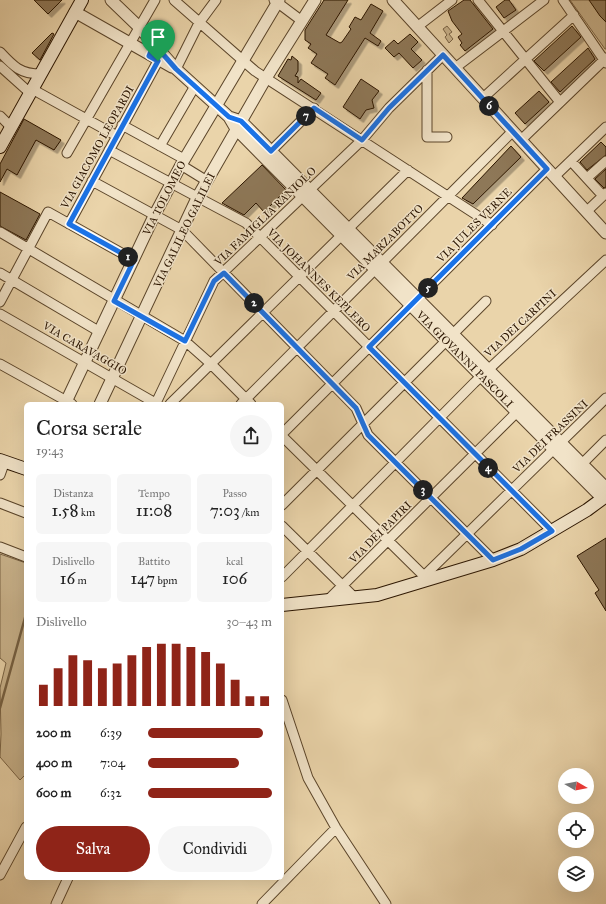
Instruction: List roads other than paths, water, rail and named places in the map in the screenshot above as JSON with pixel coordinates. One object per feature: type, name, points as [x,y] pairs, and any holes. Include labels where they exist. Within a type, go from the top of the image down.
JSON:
[{"type":"main road","points":[[0,147],[82,0]]},
{"type":"main road","points":[[2,460],[24,468]]},
{"type":"main road","points":[[284,605],[355,598],[396,590],[425,578],[493,560],[521,549],[552,531],[605,494]]},
{"type":"street","name":"VIA GIOVANNI PASCOLI","points":[[111,0],[139,27],[176,69],[229,117],[271,151],[307,193]]},
{"type":"street","points":[[67,153],[155,0]]},
{"type":"street","points":[[174,0],[242,60],[266,78],[492,225]]},
{"type":"street","points":[[75,12],[129,45],[176,69],[200,23],[216,0]]},
{"type":"street","name":"VIA GALILEO GALILEI","points":[[101,402],[182,230],[207,181],[266,78],[315,0]]},
{"type":"street","points":[[393,0],[483,98],[512,132],[606,233]]},
{"type":"street","points":[[417,27],[452,0]]},
{"type":"street","points":[[478,0],[559,102]]},
{"type":"street","points":[[455,68],[544,0]]},
{"type":"street","points":[[520,140],[605,60],[563,0]]},
{"type":"street","points":[[276,1],[302,21]]},
{"type":"street","name":"VIA TOLOMEO","points":[[68,402],[114,301],[171,183],[215,104],[276,1]]},
{"type":"street","points":[[483,98],[574,15]]},
{"type":"street","name":"VIA GIACOMO LEOPARDI","points":[[69,224],[117,136],[153,58],[154,44]]},
{"type":"street","points":[[0,52],[19,69],[28,74],[41,74]]},
{"type":"street","name":"VIA FAMIGLIA RANIOLO","points":[[156,402],[214,281],[362,140],[389,108],[443,55]]},
{"type":"street","points":[[0,66],[31,91],[117,136]]},
{"type":"street","points":[[428,70],[427,137],[446,137]]},
{"type":"street","points":[[160,146],[195,86]]},
{"type":"street","points":[[271,151],[314,108]]},
{"type":"street","points":[[0,116],[11,127]]},
{"type":"street","points":[[122,125],[160,146],[207,181]]},
{"type":"street","name":"VIA GIOVANNI PASCOLI","points":[[239,125],[605,494]]},
{"type":"street","name":"VIA JULES VERNE","points":[[284,433],[492,225],[551,173],[571,161],[606,127]]},
{"type":"street","name":"VIA MARZABOTTO","points":[[246,402],[297,348],[512,132]]},
{"type":"street","name":"VIA JOHANNES KEPLERO","points":[[109,150],[246,223],[438,418],[552,531]]},
{"type":"street","points":[[571,161],[605,195],[586,212]]},
{"type":"street","points":[[587,178],[606,161]]},
{"type":"street","points":[[172,402],[408,170]]},
{"type":"street","points":[[92,181],[182,230],[356,408],[362,425],[368,435],[493,560]]},
{"type":"street","points":[[0,302],[48,212],[134,260]]},
{"type":"street","points":[[0,232],[114,301],[185,341],[212,364],[246,402]]},
{"type":"street","name":"VIA DEI CARPINI","points":[[284,575],[484,372],[606,260]]},
{"type":"street","points":[[0,274],[100,332]]},
{"type":"street","points":[[284,503],[486,301]]},
{"type":"street","name":"VIA CARAVAGGIO","points":[[0,314],[154,402]]},
{"type":"street","points":[[0,364],[66,402]]},
{"type":"street","name":"VIA DEI FRASSINI","points":[[425,578],[467,534],[606,398]]},
{"type":"street","name":"VIA DEI PAPIRI","points":[[327,601],[520,409]]},
{"type":"street","points":[[284,437],[425,578]]},
{"type":"street","points":[[578,467],[606,440]]},
{"type":"street","points":[[0,475],[2,460]]},
{"type":"street","points":[[0,503],[24,512]]},
{"type":"street","points":[[284,528],[342,587],[355,598]]},
{"type":"street","points":[[0,547],[24,556]]},
{"type":"street","points":[[284,706],[308,778],[336,828],[386,904]]},
{"type":"street","points":[[262,904],[336,828]]},
{"type":"street","points":[[0,875],[24,830]]},
{"type":"street","points":[[56,904],[67,880]]},
{"type":"waterway","points":[[0,708],[24,621]]}]
